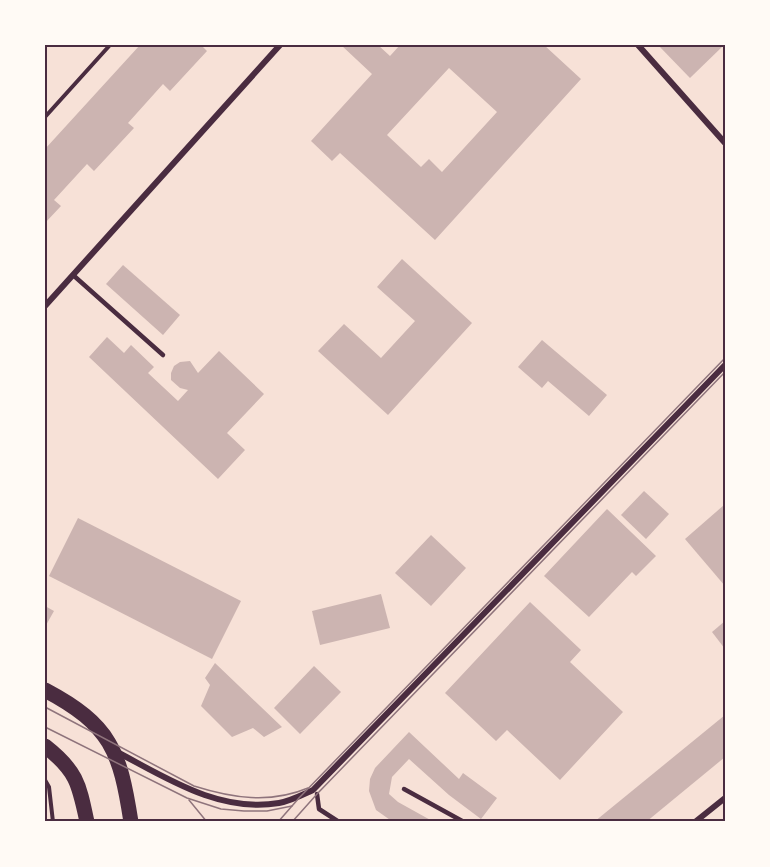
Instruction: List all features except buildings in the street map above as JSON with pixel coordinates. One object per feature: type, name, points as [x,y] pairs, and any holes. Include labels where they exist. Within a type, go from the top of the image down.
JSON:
[{"type":"main road","points":[[45,690],[69,703],[93,722],[109,740],[115,751],[125,788],[131,822]]},
{"type":"main road","points":[[45,746],[59,757],[78,782],[87,822]]},
{"type":"street","points":[[45,306],[280,45]]},
{"type":"street","points":[[638,45],[725,143]]},
{"type":"street","points":[[115,751],[197,794],[216,799],[245,804],[279,803],[315,792],[725,364]]},
{"type":"street","points":[[695,822],[725,798]]},
{"type":"lane","points":[[73,275],[163,355]]},
{"type":"lane","points":[[404,789],[464,822]]},
{"type":"lane","points":[[315,792],[319,809],[339,822]]},
{"type":"path","points":[[45,117],[110,45]]},
{"type":"path","points":[[45,780],[49,787],[53,822]]},
{"type":"tram line","points":[[278,822],[725,358]]},
{"type":"tram line","points":[[292,822],[725,372]]},
{"type":"tram line","points":[[45,707],[194,786],[222,794],[251,798],[280,796],[308,788]]},
{"type":"tram line","points":[[45,727],[187,798],[221,809],[267,811],[292,806]]},
{"type":"tram line","points":[[189,800],[207,822]]}]
